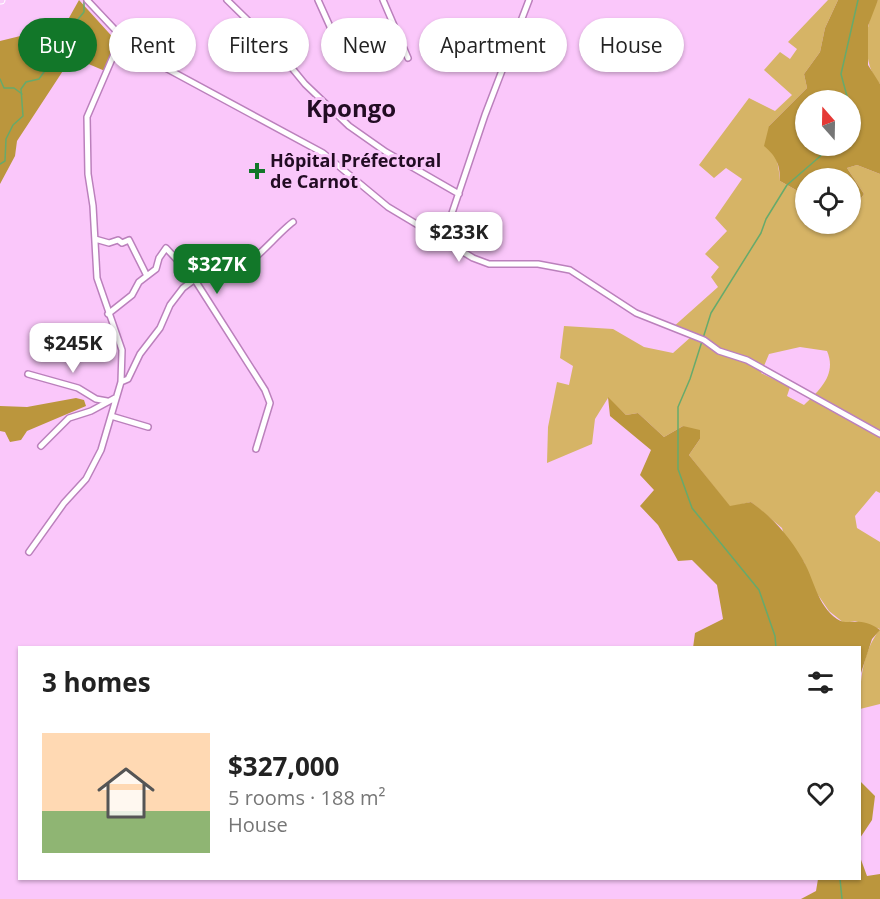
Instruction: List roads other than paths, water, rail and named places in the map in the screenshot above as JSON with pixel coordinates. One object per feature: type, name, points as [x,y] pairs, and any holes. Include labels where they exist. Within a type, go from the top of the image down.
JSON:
[{"type":"street","points":[[87,0],[109,25]]},
{"type":"street","points":[[227,0],[273,45],[305,84],[349,126],[386,152],[459,194]]},
{"type":"street","points":[[318,0],[326,18]]},
{"type":"street","points":[[383,0],[408,58]]},
{"type":"street","points":[[440,236],[459,194],[485,115],[529,0]]},
{"type":"street","points":[[29,552],[64,503],[86,479],[101,450],[111,416],[113,399],[121,382],[122,350],[98,279],[88,174],[87,117],[109,66]]},
{"type":"street","points":[[172,72],[323,153],[388,207],[440,236],[472,258],[489,264],[538,264],[570,270],[636,313],[704,340],[724,353],[747,360],[880,434]]},
{"type":"street","points":[[121,382],[128,379],[140,354],[160,328],[170,305],[183,288],[211,266],[238,268],[245,265],[273,237],[293,222]]},
{"type":"street","points":[[95,239],[122,243],[129,240],[147,276]]},
{"type":"street","points":[[108,314],[132,295],[139,282],[156,269],[159,258],[166,248],[194,278],[265,390],[270,403],[256,448]]},
{"type":"street","points":[[28,374],[78,388],[104,401],[113,399]]},
{"type":"street","points":[[41,446],[69,418],[113,399]]},
{"type":"street","points":[[111,416],[148,427]]},
{"type":"waterway","points":[[0,164],[5,161],[6,139],[13,125],[23,116],[21,89],[26,82],[39,79],[51,62],[54,49],[69,36],[74,24],[84,12],[84,0]]},
{"type":"waterway","points":[[845,90],[841,74],[858,0]]},
{"type":"waterway","points":[[0,79],[4,88],[14,88],[22,94]]},
{"type":"waterway","points":[[776,646],[775,636],[759,590],[692,508],[678,469],[678,407],[690,379],[711,313],[761,233],[766,219],[787,185],[820,156]]},
{"type":"waterway","points":[[840,880],[842,899]]},
{"type":"place","name":"Hôpital Préfectoral de Carnot","points":[[257,171]]},
{"type":"district","name":"Kpongo","points":[[351,109]]}]
